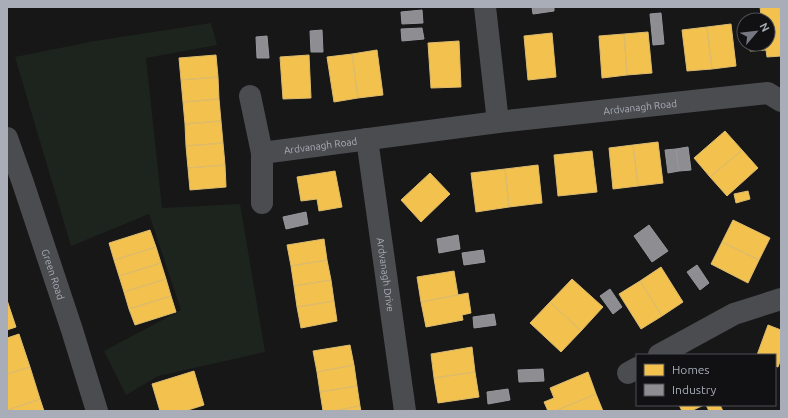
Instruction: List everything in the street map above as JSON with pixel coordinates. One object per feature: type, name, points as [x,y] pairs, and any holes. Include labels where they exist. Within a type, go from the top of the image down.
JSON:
[{"type":"street","points":[[486,7],[498,122]]},
{"type":"street","name":"Ardvanagh Road","points":[[262,153],[498,122],[768,93],[781,101]]},
{"type":"street","points":[[250,96],[262,153],[262,203]]},
{"type":"street","name":"Green Road","points":[[7,138],[97,411]]},
{"type":"street","name":"Ardvanagh Drive","points":[[367,139],[405,411]]},
{"type":"street","points":[[661,354],[734,314],[781,299]]},
{"type":"shaded area","points":[[211,23],[217,45],[146,58],[162,208],[240,204],[265,352],[158,376],[126,395],[104,351],[181,310],[149,214],[71,246],[15,57],[95,41]]},
{"type":"building: Homes","points":[[760,7],[780,7],[781,56],[767,57],[766,52],[776,52],[776,12],[761,12]]},
{"type":"building: Homes","points":[[731,24],[736,66],[712,69],[707,27]]},
{"type":"building: Homes","points":[[707,27],[712,69],[687,71],[682,30]]},
{"type":"building: Homes","points":[[648,32],[652,73],[627,75],[624,34]]},
{"type":"building: Homes","points":[[552,33],[556,77],[528,80],[524,36]]},
{"type":"building: Homes","points":[[624,34],[627,75],[602,78],[599,36]]},
{"type":"building: Homes","points":[[459,41],[461,87],[431,88],[428,43]]},
{"type":"building: Homes","points":[[377,50],[383,95],[358,98],[352,54]]},
{"type":"building: Homes","points":[[352,54],[358,98],[334,102],[327,57]]},
{"type":"building: Homes","points":[[216,55],[218,77],[181,80],[179,58]]},
{"type":"building: Homes","points":[[309,55],[311,98],[283,99],[280,57]]},
{"type":"building: Homes","points":[[218,77],[219,99],[183,102],[181,80]]},
{"type":"building: Homes","points":[[219,99],[221,121],[185,124],[183,102]]},
{"type":"building: Homes","points":[[221,121],[223,143],[186,146],[185,124]]},
{"type":"building: Homes","points":[[725,131],[742,150],[710,177],[694,158]]},
{"type":"building: Homes","points":[[658,142],[663,183],[638,186],[633,145]]},
{"type":"building: Homes","points":[[223,143],[225,165],[188,168],[186,146]]},
{"type":"building: Homes","points":[[633,145],[638,186],[613,189],[609,148]]},
{"type":"building: Homes","points":[[742,150],[758,168],[727,196],[710,177]]},
{"type":"building: Homes","points":[[592,151],[597,192],[558,196],[554,155]]},
{"type":"building: Homes","points":[[225,165],[226,187],[190,190],[188,168]]},
{"type":"building: Homes","points":[[538,165],[542,203],[509,207],[505,169]]},
{"type":"building: Homes","points":[[505,169],[509,207],[476,212],[471,173]]},
{"type":"building: Homes","points":[[335,171],[342,207],[319,211],[317,199],[301,201],[297,177]]},
{"type":"building: Homes","points":[[430,173],[450,194],[421,222],[401,200]]},
{"type":"building: Homes","points":[[748,191],[750,199],[736,203],[734,194]]},
{"type":"building: Homes","points":[[733,220],[770,238],[759,260],[722,242]]},
{"type":"building: Homes","points":[[150,230],[156,247],[114,260],[109,243]]},
{"type":"building: Homes","points":[[324,239],[327,260],[291,266],[287,245]]},
{"type":"building: Homes","points":[[722,242],[759,260],[748,283],[711,264]]},
{"type":"building: Homes","points":[[156,247],[161,263],[119,276],[114,260]]},
{"type":"building: Homes","points":[[327,260],[331,280],[294,286],[291,266]]},
{"type":"building: Homes","points":[[161,263],[166,279],[124,292],[119,276]]},
{"type":"building: Homes","points":[[661,267],[683,302],[662,316],[640,281]]},
{"type":"building: Homes","points":[[454,271],[458,295],[421,302],[417,277]]},
{"type":"building: Homes","points":[[166,279],[171,296],[129,309],[124,292]]},
{"type":"building: Homes","points":[[572,279],[603,307],[581,331],[550,302]]},
{"type":"building: Homes","points":[[331,280],[334,301],[297,307],[294,286]]},
{"type":"building: Homes","points":[[640,281],[662,316],[641,329],[619,294]]},
{"type":"building: Homes","points":[[468,293],[471,313],[462,315],[463,320],[426,327],[421,302]]},
{"type":"building: Homes","points":[[171,296],[176,312],[135,325],[129,309]]},
{"type":"building: Homes","points":[[7,300],[16,327],[7,330]]},
{"type":"building: Homes","points":[[334,301],[337,321],[301,328],[297,307]]},
{"type":"building: Homes","points":[[550,302],[581,331],[561,352],[530,323]]},
{"type":"building: Homes","points":[[768,325],[781,330],[781,359],[778,367],[776,366],[776,354],[757,354]]},
{"type":"building: Homes","points":[[19,334],[30,367],[7,374],[7,338]]},
{"type":"building: Homes","points":[[350,345],[354,365],[317,372],[313,351]]},
{"type":"building: Homes","points":[[472,347],[475,372],[434,378],[431,354]]},
{"type":"building: Homes","points":[[354,365],[357,386],[320,392],[317,372]]},
{"type":"building: Homes","points":[[30,367],[40,399],[8,410],[7,374]]},
{"type":"building: Homes","points":[[194,371],[204,405],[185,411],[160,411],[152,384]]},
{"type":"building: Homes","points":[[475,372],[479,397],[438,403],[434,378]]},
{"type":"building: Homes","points":[[588,372],[596,394],[555,411],[548,411],[544,402],[554,398],[550,388]]},
{"type":"building: Homes","points":[[357,386],[360,406],[333,411],[323,411],[320,392]]},
{"type":"building: Homes","points":[[596,394],[603,411],[555,411]]},
{"type":"building: Homes","points":[[40,399],[44,411],[8,410]]},
{"type":"building: Homes","points":[[360,406],[361,411],[333,411]]},
{"type":"building: Homes","points":[[680,406],[702,406],[691,411],[682,411]]},
{"type":"building: Homes","points":[[706,406],[720,406],[723,411],[709,411]]},
{"type":"building: Industry","points":[[532,7],[554,7],[554,11],[533,14]]},
{"type":"building: Industry","points":[[422,10],[423,23],[402,24],[401,12]]},
{"type":"building: Industry","points":[[661,13],[664,44],[653,45],[650,14]]},
{"type":"building: Industry","points":[[422,28],[424,39],[402,41],[401,29]]},
{"type":"building: Industry","points":[[322,30],[323,52],[311,52],[310,31]]},
{"type":"building: Industry","points":[[267,36],[269,58],[257,58],[256,37]]},
{"type":"building: Industry","points":[[688,147],[691,170],[679,171],[676,149]]},
{"type":"building: Industry","points":[[676,149],[679,171],[668,173],[665,150]]},
{"type":"building: Industry","points":[[306,212],[308,224],[286,229],[283,217]]},
{"type":"building: Industry","points":[[649,225],[668,251],[652,262],[634,236]]},
{"type":"building: Industry","points":[[458,235],[460,249],[439,253],[437,239]]},
{"type":"building: Industry","points":[[483,250],[485,262],[464,265],[462,253]]},
{"type":"building: Industry","points":[[697,265],[709,283],[700,290],[687,272]]},
{"type":"building: Industry","points":[[610,289],[622,307],[613,314],[600,296]]},
{"type":"building: Industry","points":[[494,314],[496,325],[474,328],[473,317]]},
{"type":"building: Industry","points":[[543,369],[544,381],[519,382],[518,370]]},
{"type":"building: Industry","points":[[508,389],[510,400],[488,404],[487,392]]}]
